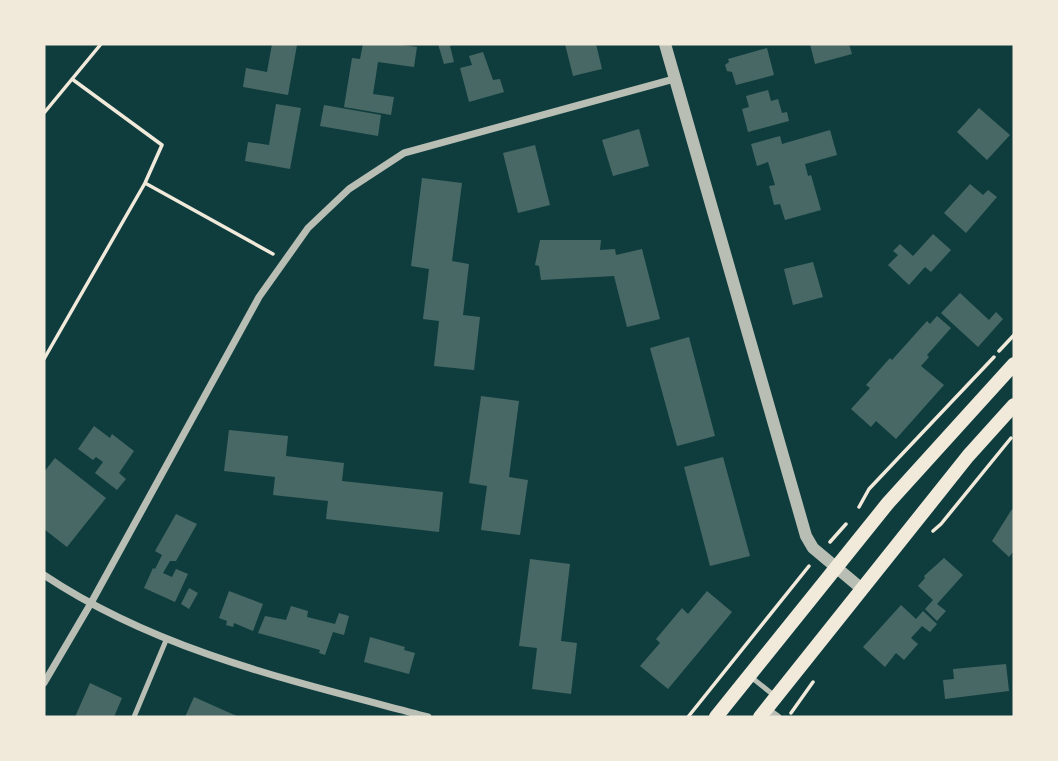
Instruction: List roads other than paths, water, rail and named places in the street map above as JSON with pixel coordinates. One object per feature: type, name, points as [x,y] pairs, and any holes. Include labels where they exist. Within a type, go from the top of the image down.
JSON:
[{"type":"main road","points":[[716,717],[888,503],[1014,364]]},
{"type":"main road","points":[[770,710],[968,456],[1014,405]]},
{"type":"street","points":[[665,44],[806,537],[813,548],[862,589]]},
{"type":"street","points":[[44,682],[91,603],[259,298],[308,228],[349,189],[404,153],[674,79]]},
{"type":"street","points":[[44,575],[91,603],[167,638],[250,669],[428,717]]},
{"type":"lane","points":[[134,717],[167,638]]},
{"type":"lane","points":[[750,675],[770,710]]}]
